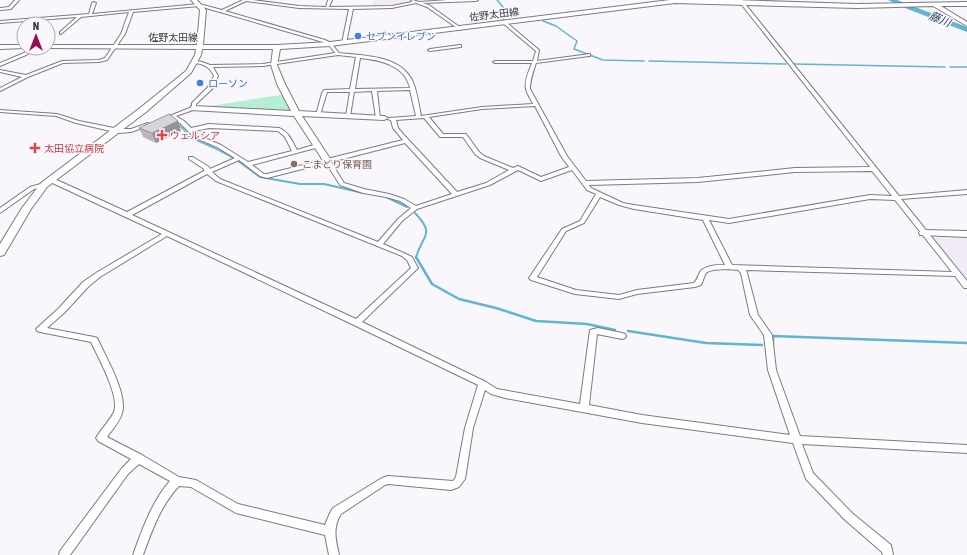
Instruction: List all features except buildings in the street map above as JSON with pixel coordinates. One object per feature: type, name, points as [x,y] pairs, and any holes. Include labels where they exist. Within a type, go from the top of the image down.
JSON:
[{"type":"main road","points":[[929,0],[967,24]]},
{"type":"main road","name":"佐野太田線","points":[[56,47],[277,47],[344,43],[650,3],[681,1],[740,1],[845,6],[967,4]]},
{"type":"main road","points":[[0,253],[30,202],[47,182],[184,77],[196,62],[203,10],[196,2]]},
{"type":"main road","points":[[0,47],[16,47]]},
{"type":"main road","points":[[277,47],[273,63],[285,93],[327,160]]},
{"type":"main road","points":[[194,108],[381,118]]},
{"type":"main road","points":[[924,233],[967,234]]},
{"type":"street","points":[[0,9],[10,8],[17,0]]},
{"type":"street","points":[[223,11],[245,0],[299,7],[351,8],[392,7],[440,0],[476,0]]},
{"type":"street","points":[[327,8],[329,0]]},
{"type":"street","points":[[409,0],[428,6],[460,28]]},
{"type":"street","points":[[740,1],[967,286]]},
{"type":"street","points":[[0,22],[131,12],[196,2],[330,44],[338,54]]},
{"type":"street","points":[[90,16],[94,3]]},
{"type":"street","points":[[118,13],[121,7]]},
{"type":"street","points":[[344,43],[351,8]]},
{"type":"street","points":[[0,90],[26,76],[62,62],[103,60],[116,47],[124,34],[131,12]]},
{"type":"street","points":[[61,33],[81,16]]},
{"type":"street","points":[[505,23],[537,49],[535,63],[527,84],[528,89],[572,168],[589,189],[621,204],[729,221],[870,197],[896,198],[967,192]]},
{"type":"street","points":[[430,50],[460,46]]},
{"type":"street","points":[[208,66],[258,65],[338,54],[375,58],[400,67],[411,83],[411,89],[419,117]]},
{"type":"street","points":[[0,66],[19,56]]},
{"type":"street","points":[[348,116],[357,70],[356,64],[358,56]]},
{"type":"street","points":[[495,62],[535,63],[589,56]]},
{"type":"street","points":[[196,62],[202,62],[213,68],[215,78],[210,88],[194,104],[194,108],[169,117],[182,122],[196,136],[219,146],[240,158],[262,175],[267,176],[406,141]]},
{"type":"street","points":[[0,71],[26,76]]},
{"type":"street","points":[[374,89],[381,118],[393,119],[419,117],[482,108],[536,105]]},
{"type":"street","points":[[318,115],[325,92],[374,89],[411,89]]},
{"type":"street","points":[[0,111],[53,114],[78,122],[126,131],[152,124]]},
{"type":"street","points":[[425,116],[442,136],[464,135],[477,153],[482,157],[513,170]]},
{"type":"street","points":[[393,119],[396,127],[406,141],[456,194]]},
{"type":"street","points":[[191,130],[209,126],[279,130],[288,137],[295,152]]},
{"type":"street","points":[[248,164],[317,146]]},
{"type":"street","points":[[191,158],[207,168],[207,171],[218,180],[404,255],[410,259],[415,268],[357,323]]},
{"type":"street","points":[[127,216],[207,171],[240,158]]},
{"type":"street","points":[[327,160],[342,184],[363,191],[387,195],[402,200],[415,208]]},
{"type":"street","points":[[379,245],[400,220],[415,208],[488,184],[518,168],[541,179],[572,168]]},
{"type":"street","points":[[585,183],[698,180],[795,170],[873,169]]},
{"type":"street","points":[[0,211],[32,188],[47,182],[57,182],[357,323],[483,384],[494,392],[505,395],[642,419],[796,440],[967,449]]},
{"type":"street","points":[[599,194],[582,222],[564,230],[534,278],[575,292],[619,297],[637,292],[695,285],[699,283],[705,271],[729,266],[740,268],[957,274]]},
{"type":"street","points":[[705,218],[729,266]]},
{"type":"street","points":[[166,234],[98,275],[86,284],[61,311],[40,329],[94,340],[115,387],[119,409],[118,413],[101,438],[139,458],[177,481],[193,483],[236,508],[329,531]]},
{"type":"street","points":[[740,268],[744,273],[754,315],[768,335],[772,370],[809,476],[848,516],[887,549],[888,555]]},
{"type":"street","points":[[584,408],[593,332],[598,331],[622,336]]},
{"type":"street","points":[[334,555],[329,531],[332,517],[337,511],[382,482],[388,480],[451,486],[456,484],[460,479],[469,428],[483,384]]},
{"type":"street","points":[[64,555],[125,471],[139,458]]},
{"type":"street","points":[[138,555],[162,502],[177,481]]},
{"type":"shaded area","points":[[372,0],[405,0],[412,2],[395,6],[374,7]]},
{"type":"shaded area","points":[[932,237],[967,238],[967,280]]},
{"type":"green space","points":[[283,95],[291,109],[287,111],[204,107]]},
{"type":"waterway","points":[[497,0],[503,7],[502,18],[505,22]]},
{"type":"waterway","name":"藤川","points":[[891,0],[967,30]]},
{"type":"waterway","points":[[543,21],[556,26],[577,41],[574,49],[603,60],[644,61]]},
{"type":"waterway","points":[[649,61],[786,64]]},
{"type":"waterway","points":[[794,64],[945,67]]},
{"type":"waterway","points":[[950,67],[967,67]]},
{"type":"waterway","points":[[178,124],[186,132],[185,135],[222,152]]},
{"type":"waterway","points":[[222,152],[234,158]]},
{"type":"waterway","points":[[237,160],[260,177],[300,184],[324,184],[363,193]]},
{"type":"waterway","points":[[384,196],[407,207]]},
{"type":"waterway","points":[[415,213],[422,221],[426,231],[426,236],[418,250],[416,257]]},
{"type":"waterway","points":[[416,257],[432,284],[459,299],[496,308],[536,321],[587,324],[615,330]]},
{"type":"waterway","points":[[628,331],[706,343],[762,345]]},
{"type":"waterway","points":[[773,345],[773,336],[967,343]]},
{"type":"place","name":"セブンイレブン","points":[[358,36]]},
{"type":"place","name":"ローソン","points":[[200,83]]},
{"type":"place","name":"ウェルシア","points":[[162,135]]},
{"type":"place","name":"太田協立病院","points":[[35,148]]},
{"type":"place","name":"こまどり保育園","points":[[294,164]]}]
